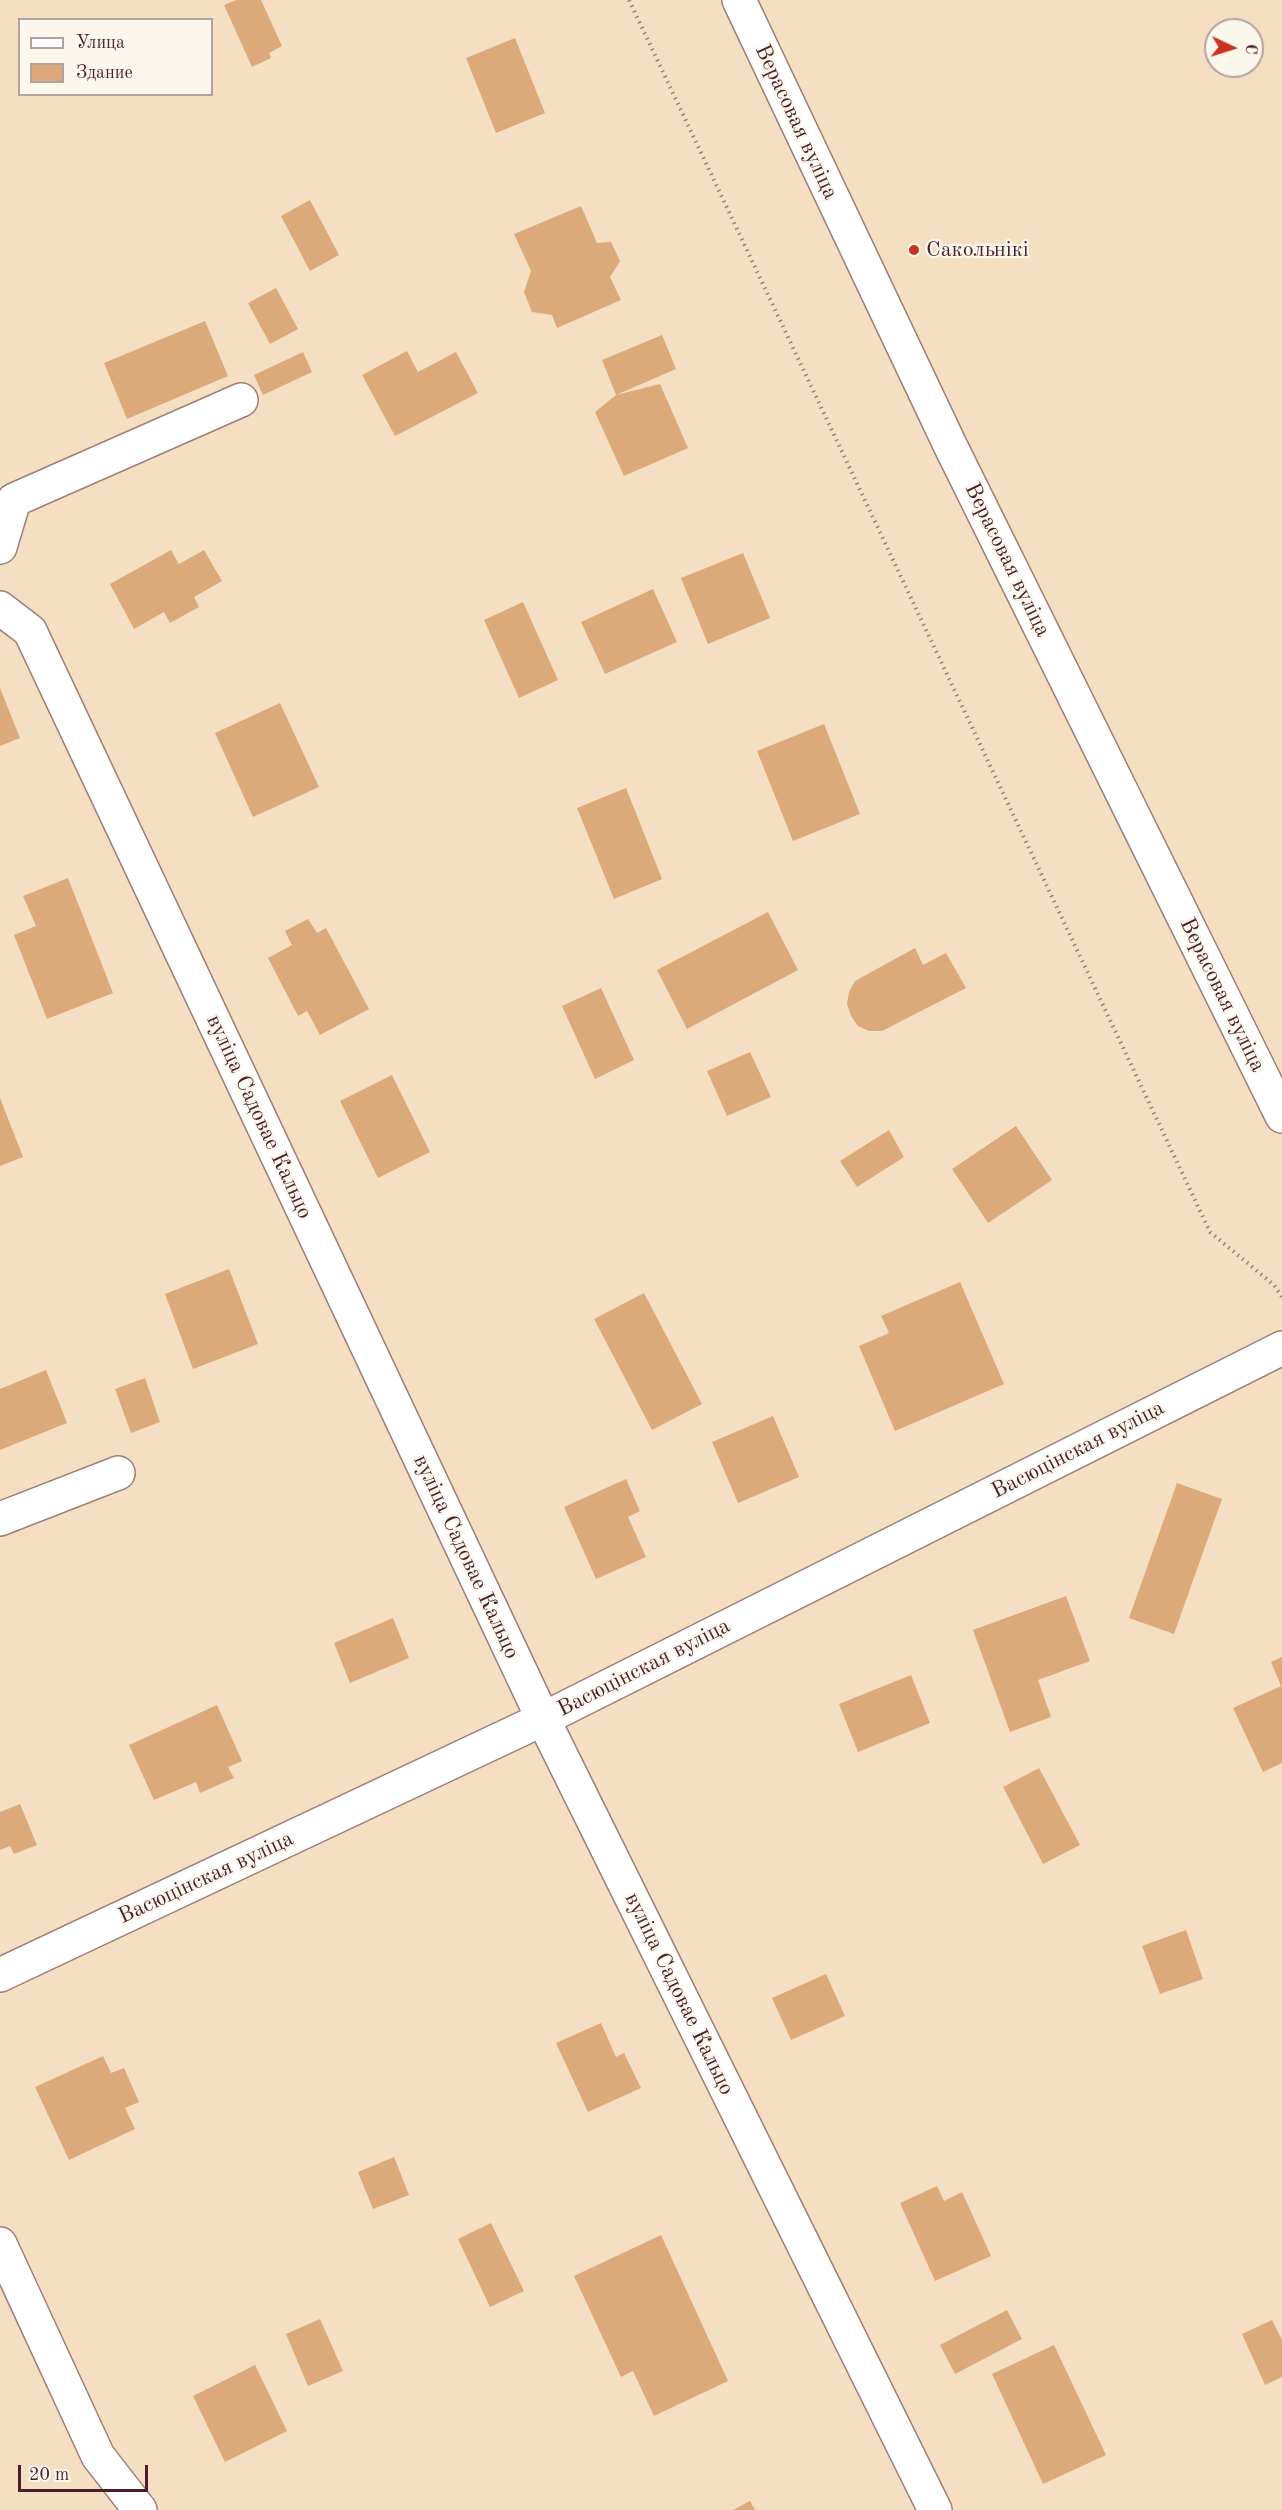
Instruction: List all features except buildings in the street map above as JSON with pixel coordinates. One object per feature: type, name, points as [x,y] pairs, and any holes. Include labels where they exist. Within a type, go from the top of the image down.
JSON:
[{"type":"street","name":"Верасовая вуліца","points":[[739,0],[950,445],[1282,1116]]},
{"type":"street","points":[[0,547],[14,500],[241,400]]},
{"type":"street","name":"вуліца Садовае Кальцо","points":[[0,608],[30,631],[543,1719],[935,2510]]},
{"type":"street","name":"Васюцінская вуліца","points":[[0,1975],[543,1719],[1282,1348]]},
{"type":"street","points":[[0,1519],[118,1473]]},
{"type":"street","points":[[0,2244],[98,2456],[140,2510]]},
{"type":"path","points":[[629,0],[1210,1232],[1275,1285],[1282,1297]]},
{"type":"place","name":"Сакольнікі","points":[[914,250]]}]
